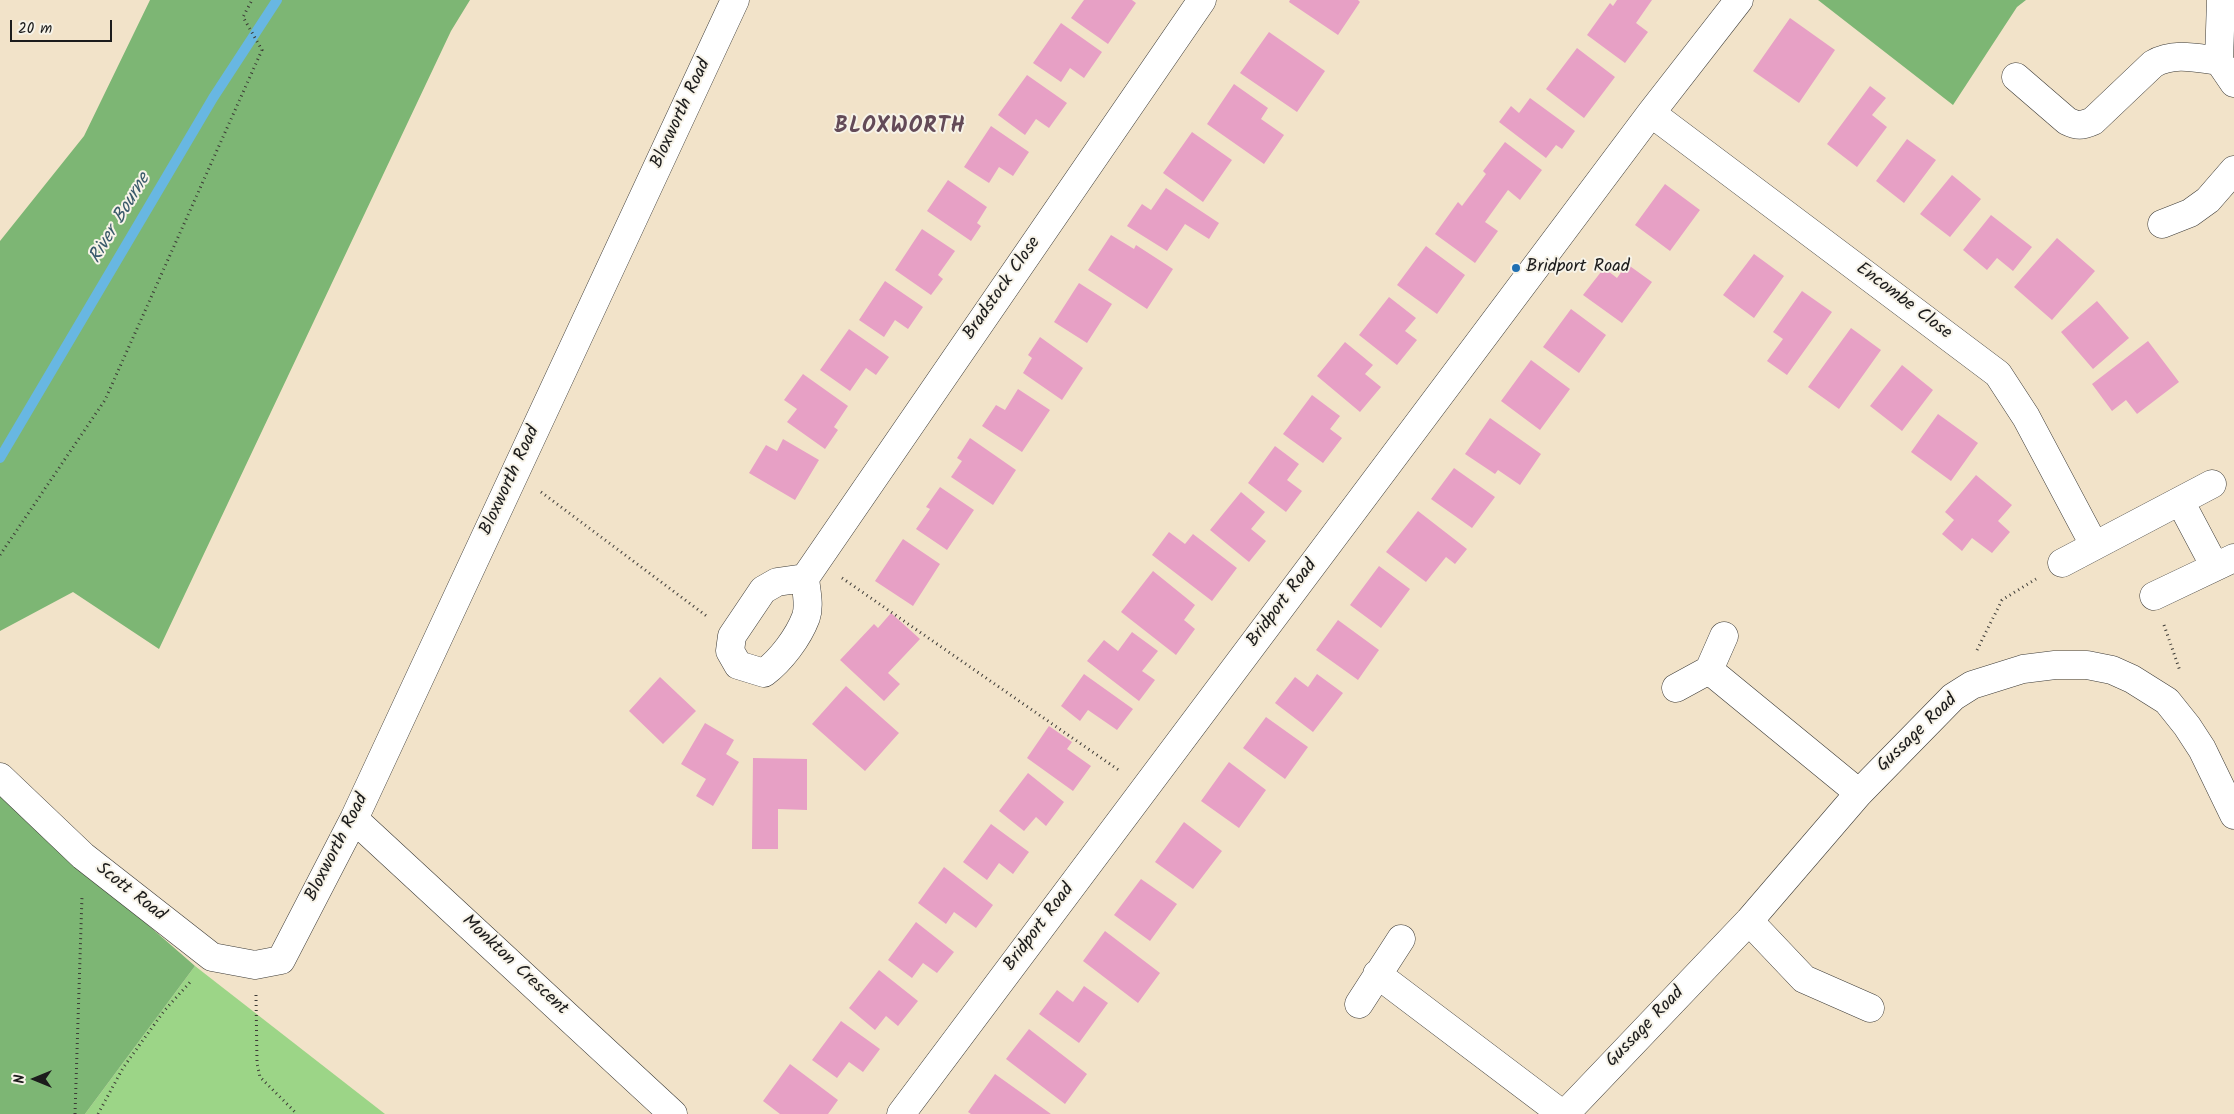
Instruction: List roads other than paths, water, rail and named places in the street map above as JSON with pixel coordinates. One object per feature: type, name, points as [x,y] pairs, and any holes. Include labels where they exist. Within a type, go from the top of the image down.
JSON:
[{"type":"street","name":"Bloxworth Road","points":[[268,962],[354,818],[735,0]]},
{"type":"street","name":"Bradstock Close","points":[[811,569],[1202,0]]},
{"type":"street","name":"Bridport Road","points":[[901,1114],[1651,113],[1739,0]]},
{"type":"street","points":[[2016,77],[2067,120],[2076,125],[2084,125],[2093,121],[2153,64],[2164,58],[2175,56],[2226,72],[2221,0]]},
{"type":"street","name":"Encombe Close","points":[[1651,113],[1998,374],[2026,417],[2094,545]]},
{"type":"street","points":[[2162,224],[2190,213],[2208,200],[2234,170]]},
{"type":"street","points":[[2062,563],[2212,484]]},
{"type":"street","points":[[2154,596],[2224,563],[2180,501]]},
{"type":"street","points":[[811,569],[806,616],[777,664],[764,673],[738,665],[730,651],[732,636],[763,590],[777,582],[811,569]]},
{"type":"street","points":[[1676,688],[1709,670],[1724,636]]},
{"type":"street","name":"Gussage Road","points":[[1377,974],[1564,1114],[1749,921],[1859,793],[1953,697],[1972,685],[2024,669],[2055,665],[2087,665],[2112,670],[2132,679],[2167,701],[2202,749],[2234,815]]},
{"type":"street","points":[[1709,670],[1859,793]]},
{"type":"street","name":"Scott Road","points":[[0,777],[83,856],[212,957],[268,962]]},
{"type":"street","name":"Monkton Crescent","points":[[354,818],[673,1114]]},
{"type":"street","points":[[1749,921],[1804,978],[1870,1008]]},
{"type":"street","points":[[1359,1004],[1401,939]]},
{"type":"waterway","name":"River Bourne","points":[[0,458],[213,98],[277,0]]},
{"type":"place","name":"Bridport Road","points":[[1516,268]]},
{"type":"district","name":"BLOXWORTH","points":[[900,128]]}]
